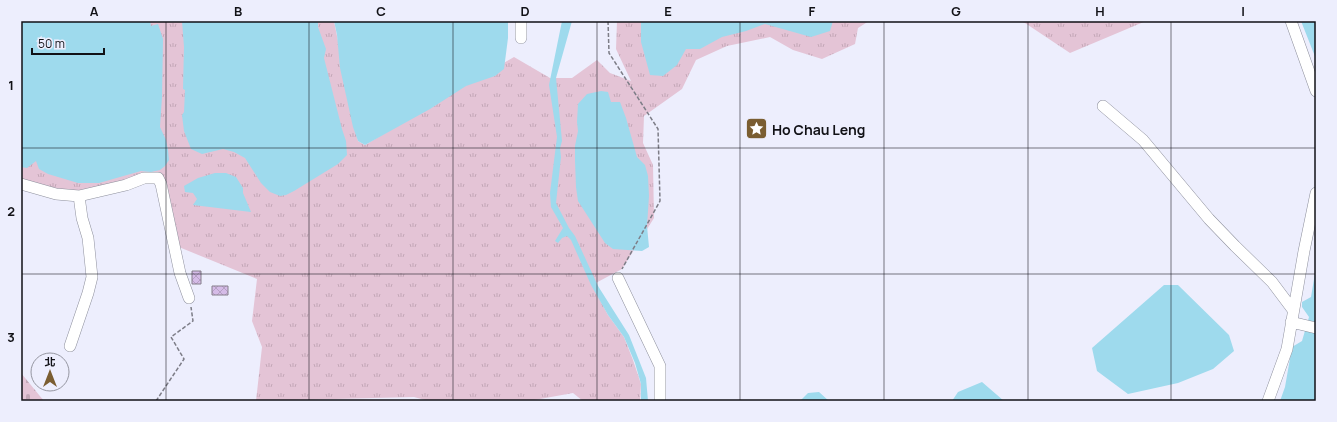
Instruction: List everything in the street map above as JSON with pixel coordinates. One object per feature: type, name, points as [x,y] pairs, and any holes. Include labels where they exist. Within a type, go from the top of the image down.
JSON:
[{"type":"street","points":[[521,21],[521,38]]},
{"type":"street","points":[[1291,21],[1316,91]]},
{"type":"street","points":[[1103,106],[1143,140],[1209,219],[1234,246],[1272,282],[1295,319],[1316,328]]},
{"type":"street","points":[[21,184],[56,194],[79,196],[126,185],[144,178],[158,178],[161,184],[180,273],[189,298]]},
{"type":"street","points":[[1268,401],[1287,349],[1295,319],[1304,251],[1316,193]]},
{"type":"street","points":[[70,346],[92,277],[88,238],[82,218],[79,196]]},
{"type":"street","points":[[618,278],[660,366],[660,401]]},
{"type":"path","points":[[608,21],[609,53],[658,129],[660,201],[618,278]]},
{"type":"path","points":[[156,401],[184,359],[171,337],[193,321],[189,298]]},
{"type":"green space","points":[[21,21],[334,21],[358,141],[365,145],[514,57],[550,78],[572,78],[597,60],[610,73],[631,81],[616,49],[617,21],[869,21],[858,28],[855,44],[822,59],[793,50],[770,37],[727,46],[696,60],[682,89],[644,116],[643,143],[653,165],[654,218],[622,269],[592,285],[608,315],[624,337],[641,384],[640,401],[583,401],[573,393],[529,401],[429,401],[414,397],[256,401],[262,347],[252,321],[257,279],[174,245],[161,179],[71,192],[21,184]]},
{"type":"green space","points":[[1020,21],[1146,21],[1070,53]]},
{"type":"green space","points":[[21,373],[30,384],[30,392],[37,392],[44,401],[21,401]]},
{"type":"water","points":[[21,21],[150,21],[151,26],[158,24],[163,39],[160,127],[166,140],[169,160],[165,166],[160,170],[151,172],[141,171],[99,183],[78,183],[48,174],[39,169],[36,161],[27,168],[21,167]]},
{"type":"water","points":[[182,21],[318,21],[318,27],[326,49],[324,58],[346,141],[347,155],[338,164],[294,191],[280,196],[270,192],[261,183],[245,158],[234,152],[223,149],[202,154],[191,149],[184,131],[182,115],[184,112],[185,90],[183,89],[184,47]]},
{"type":"water","points":[[334,21],[508,21],[508,38],[504,69],[495,76],[466,86],[430,109],[365,145],[358,141],[353,127],[340,68],[337,35]]},
{"type":"water","points":[[562,21],[572,21],[556,78],[562,141],[560,148],[561,157],[556,203],[569,228],[575,236],[598,286],[629,335],[646,378],[648,401],[641,401],[641,384],[635,363],[624,337],[608,315],[591,285],[571,240],[567,236],[562,238],[558,243],[555,241],[563,228],[551,207],[550,193],[557,137],[549,85]]},
{"type":"water","points":[[641,21],[833,21],[830,31],[811,37],[765,24],[746,31],[722,37],[700,49],[686,49],[677,65],[663,76],[650,75],[641,42]]},
{"type":"water","points":[[1301,21],[1316,21],[1316,59]]},
{"type":"water","points":[[601,91],[608,92],[611,102],[620,102],[637,157],[645,165],[648,176],[649,196],[647,226],[649,247],[642,251],[613,249],[605,243],[578,201],[576,187],[575,146],[578,131],[578,104],[587,94]]},
{"type":"water","points":[[215,173],[226,173],[236,177],[243,188],[243,193],[251,212],[193,205],[197,199],[193,193],[185,192],[184,186],[198,178]]},
{"type":"water","points":[[1316,267],[1316,401],[1280,401],[1285,387],[1292,347],[1302,341],[1309,317],[1302,307],[1302,302],[1311,297]]},
{"type":"water","points":[[1164,285],[1178,285],[1229,335],[1234,351],[1213,369],[1178,383],[1128,394],[1097,371],[1092,348]]},
{"type":"water","points":[[982,382],[1004,401],[952,401],[958,392]]},
{"type":"water","points":[[819,392],[829,401],[800,401],[808,393]]},
{"type":"building","points":[[192,271],[201,271],[201,284],[192,284]]},
{"type":"building","points":[[212,286],[228,286],[228,295],[212,295]]},
{"type":"place","name":"Ho Chau Leng","points":[[756,129]]}]
